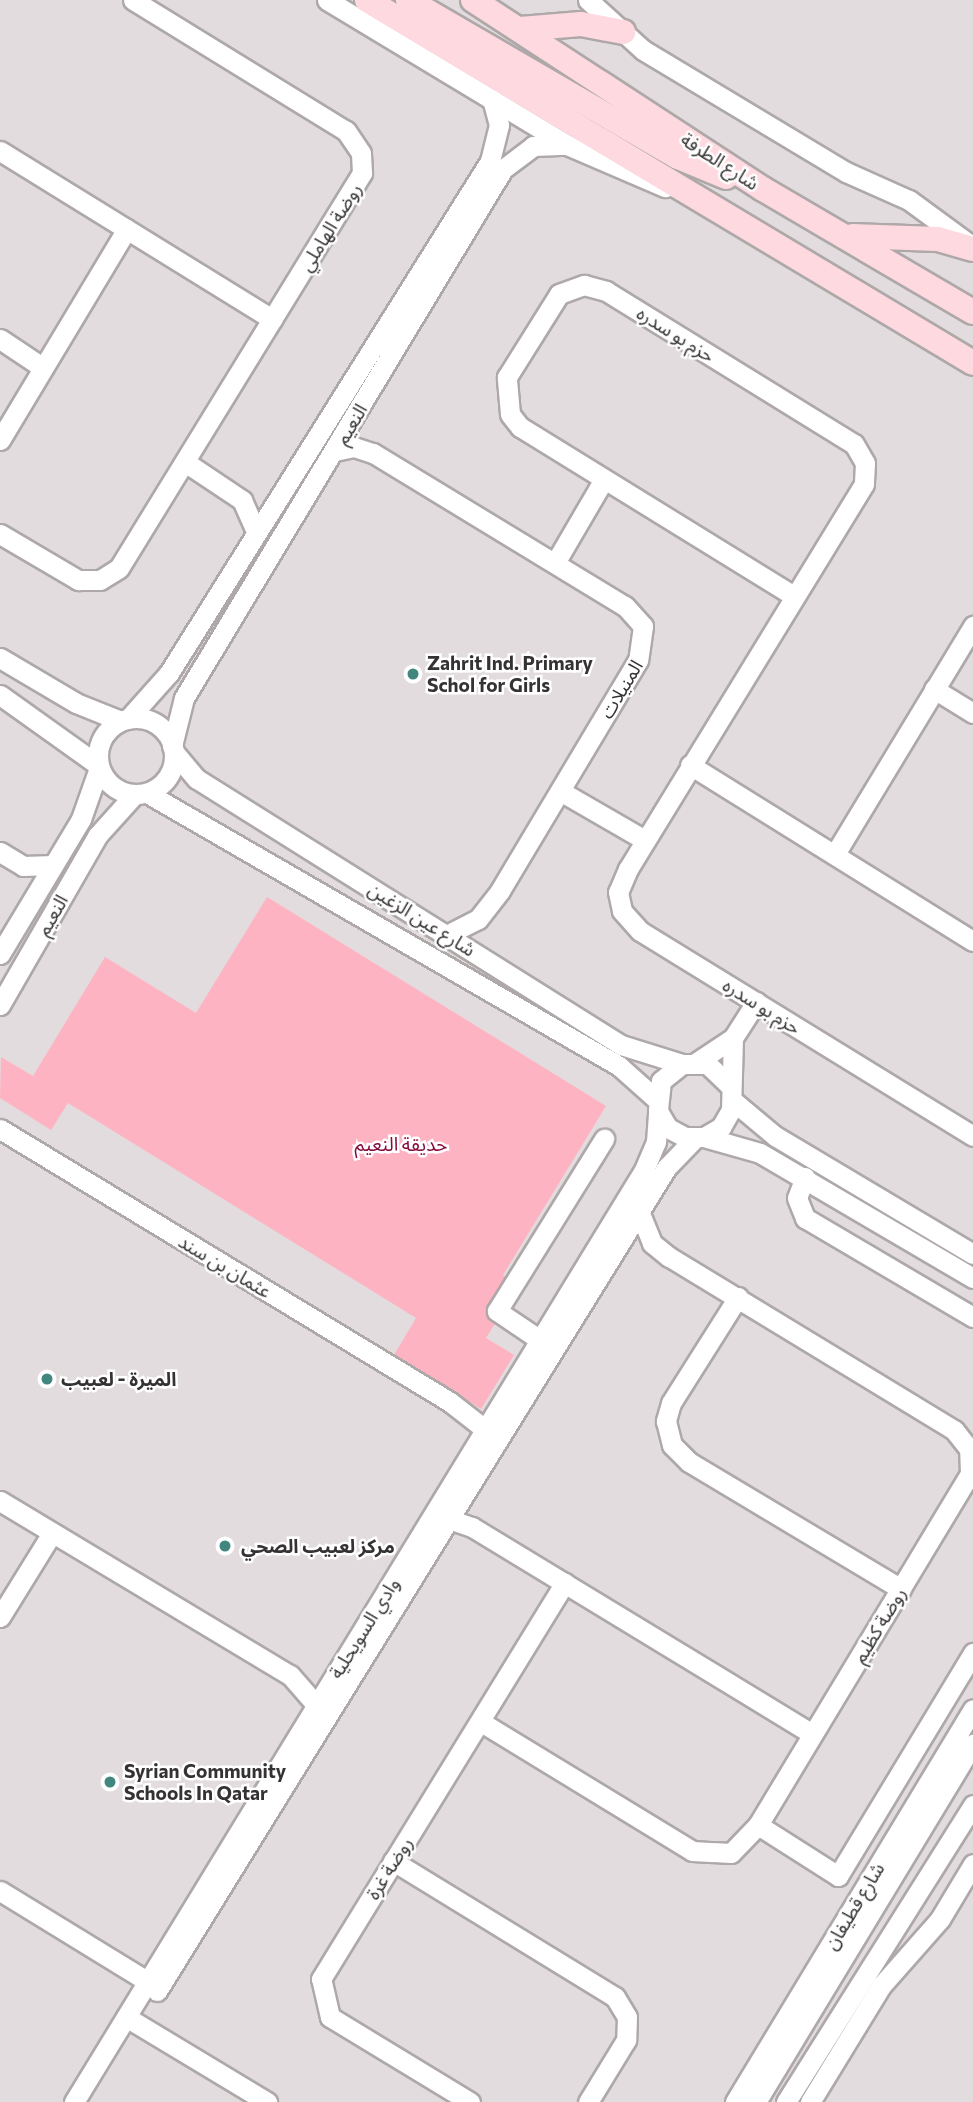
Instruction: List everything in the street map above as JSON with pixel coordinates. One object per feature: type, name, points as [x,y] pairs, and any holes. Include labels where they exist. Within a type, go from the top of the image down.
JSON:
[{"type":"main road","points":[[367,0],[693,198],[973,362]]},
{"type":"main road","points":[[408,0],[678,157],[763,189]]},
{"type":"main road","name":"شارع الطرفة","points":[[473,0],[763,189],[851,236],[973,312]]},
{"type":"main road","points":[[520,29],[581,24],[623,33]]},
{"type":"main road","points":[[851,236],[938,239],[973,248]]},
{"type":"street","name":"روضة الهاملي","points":[[0,534],[78,580],[100,580],[119,568],[357,185],[363,166],[359,146],[346,131],[133,0]]},
{"type":"street","points":[[327,0],[567,145],[693,198]]},
{"type":"street","points":[[588,0],[623,33],[846,172],[935,216],[973,248]]},
{"type":"street","name":"النعيم","points":[[124,720],[163,682],[489,161],[499,125],[492,99]]},
{"type":"street","name":"النعيم","points":[[173,749],[184,698],[503,169],[533,146],[567,145]]},
{"type":"street","points":[[0,151],[272,319]]},
{"type":"street","points":[[0,440],[127,229]]},
{"type":"street","name":"حزم بو سدره","points":[[794,596],[520,427],[504,395],[507,377],[554,299],[584,285],[606,291],[861,453],[864,484],[690,765],[645,840],[618,892],[626,918],[973,1136]]},
{"type":"street","points":[[0,339],[42,367]]},
{"type":"street","name":"المنيلات","points":[[335,451],[367,450],[633,611],[645,635],[638,660],[487,910],[447,935]]},
{"type":"street","points":[[185,462],[242,500],[257,533]]},
{"type":"street","points":[[555,563],[604,479]]},
{"type":"street","points":[[242,500],[279,498]]},
{"type":"street","points":[[835,854],[973,626]]},
{"type":"street","points":[[0,658],[76,704],[124,720],[155,723],[173,749],[170,773],[140,794],[112,787],[99,766],[0,695]]},
{"type":"street","points":[[934,689],[973,713]]},
{"type":"street","points":[[99,766],[104,734],[124,720]]},
{"type":"street","name":"شارع عين الزغين","points":[[173,749],[197,779],[630,1050],[690,1063]]},
{"type":"street","points":[[690,765],[973,941]]},
{"type":"street","name":"النعيم","points":[[0,954],[81,819],[99,766]]},
{"type":"street","points":[[560,791],[645,840]]},
{"type":"street","name":"النعيم","points":[[0,1005],[97,836],[140,794]]},
{"type":"street","name":"شارع عين الزغين","points":[[140,794],[619,1066],[657,1105]]},
{"type":"street","points":[[0,852],[23,866],[53,865]]},
{"type":"street","points":[[23,866],[36,894]]},
{"type":"street","points":[[756,1002],[733,1038],[661,1082],[657,1105],[676,1134],[747,1146],[805,1177],[973,1279]]},
{"type":"street","points":[[700,1138],[727,1119],[733,1038]]},
{"type":"street","points":[[690,1063],[716,1069],[731,1092],[775,1136],[973,1254]]},
{"type":"street","name":"وادي السويحلية","points":[[495,1429],[541,1339],[644,1170],[656,1142],[657,1105]]},
{"type":"street","name":"عثمان بن سند","points":[[0,1129],[495,1429]]},
{"type":"street","name":"وادي السويحلية","points":[[74,2102],[131,2021],[495,1429],[615,1255],[667,1167],[700,1138]]},
{"type":"street","points":[[541,1339],[497,1311],[604,1139]]},
{"type":"street","points":[[805,1177],[797,1198],[805,1218],[973,1317]]},
{"type":"street","name":"روضة كظيم","points":[[481,1721],[702,1854],[731,1853],[758,1825],[970,1474],[964,1438],[669,1257],[652,1243],[640,1213]]},
{"type":"street","name":"روضة كظيم","points":[[615,1255],[636,1249],[669,1257]]},
{"type":"street","points":[[738,1297],[671,1404],[666,1421],[672,1445],[689,1462],[901,1589]]},
{"type":"street","points":[[0,1501],[290,1675],[321,1712]]},
{"type":"street","points":[[446,1510],[813,1734]]},
{"type":"street","points":[[0,1598],[47,1530]]},
{"type":"street","points":[[0,1617],[47,1530]]},
{"type":"street","name":"روضة غرة","points":[[470,2102],[340,2025],[323,2006],[327,1967],[565,1583]]},
{"type":"street","points":[[758,1825],[838,1876],[973,1653]]},
{"type":"street","name":"شارع قطيفان","points":[[734,2102],[973,1709]]},
{"type":"street","name":"شارع قطيفان","points":[[756,2102],[973,1744]]},
{"type":"street","points":[[794,2097],[973,1805]]},
{"type":"street","points":[[393,1861],[615,1997],[627,2017],[626,2040],[588,2102]]},
{"type":"street","points":[[810,2102],[881,1986],[918,1943],[973,1864]]},
{"type":"street","points":[[918,1943],[920,1890]]},
{"type":"street","points":[[0,1891],[150,1990]]},
{"type":"street","points":[[0,1903],[150,1990]]},
{"type":"street","points":[[131,2021],[267,2102]]},
{"type":"street","name":"وادي السويحلية","points":[[89,2102],[131,2021]]},
{"type":"green space","name":"حديقة النعيم","points":[[267,897],[606,1106],[503,1275],[519,1285],[486,1338],[514,1355],[481,1409],[394,1355],[416,1318],[68,1103],[51,1130],[0,1098],[1,1057],[33,1076],[105,957],[196,1013]]},
{"type":"place","name":"Zahrit Ind. Primary Schol for Girls","points":[[413,674]]},
{"type":"place","name":"الميرة - لعبيب","points":[[47,1379]]},
{"type":"place","name":"مركز لعبيب الصحي","points":[[225,1546]]},
{"type":"place","name":"Syrian Community Schools In Qatar","points":[[110,1782]]}]
